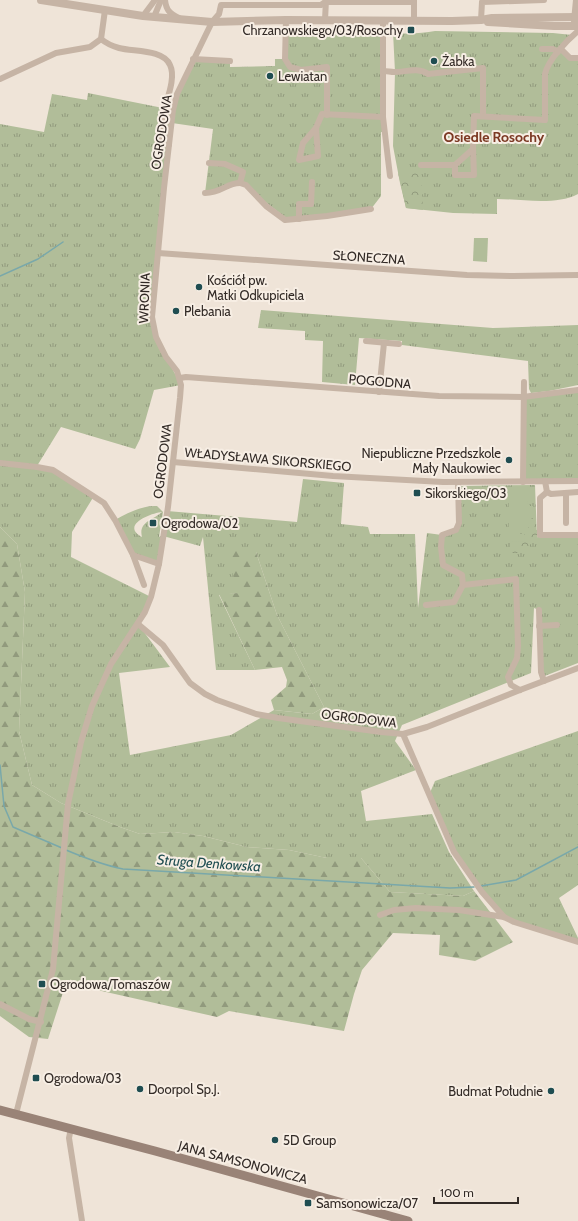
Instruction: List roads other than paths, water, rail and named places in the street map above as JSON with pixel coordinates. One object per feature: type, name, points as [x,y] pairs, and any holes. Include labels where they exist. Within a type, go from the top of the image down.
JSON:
[{"type":"main road","name":"JANA SAMSONOWICZA","points":[[0,1110],[71,1128],[408,1221]]},
{"type":"street","points":[[41,0],[143,16],[212,22],[286,20],[481,20],[491,23],[577,24]]},
{"type":"street","points":[[143,16],[155,0]]},
{"type":"street","points":[[154,17],[161,0]]},
{"type":"street","points":[[165,0],[166,6],[170,13],[182,20]]},
{"type":"street","points":[[481,20],[482,2],[544,0]]},
{"type":"street","points":[[456,165],[455,175],[474,175],[474,116],[545,120],[545,74],[550,61],[572,35],[577,24],[577,0]]},
{"type":"street","points":[[325,20],[326,1],[414,1],[414,21]]},
{"type":"street","name":"OGRODOWA","points":[[158,253],[173,110],[177,94],[212,22],[220,14],[221,5],[321,5],[326,1]]},
{"type":"street","points":[[0,79],[56,53],[90,47],[101,39],[105,10]]},
{"type":"street","points":[[286,20],[285,59],[290,67],[301,70],[327,67],[327,115]]},
{"type":"street","points":[[383,21],[383,117],[390,176]]},
{"type":"street","points":[[101,39],[108,44],[121,49],[156,54],[167,60],[170,64],[172,80],[163,111],[161,137],[164,144],[169,145]]},
{"type":"street","points":[[542,49],[552,49],[560,51],[570,58],[578,58]]},
{"type":"street","points":[[193,59],[230,61]]},
{"type":"street","points":[[384,71],[394,72],[423,70],[428,74],[483,68],[483,116]]},
{"type":"street","points":[[316,128],[318,156],[299,160],[303,143],[316,128],[322,114],[383,117]]},
{"type":"street","points":[[421,166],[456,165],[473,150]]},
{"type":"street","points":[[209,163],[225,164],[243,172],[240,183]]},
{"type":"street","points":[[299,219],[299,204],[311,204],[312,182]]},
{"type":"street","points":[[205,193],[214,193],[235,183],[246,185],[266,206],[285,220],[371,209]]},
{"type":"street","name":"SŁONECZNA","points":[[158,253],[467,275],[578,275]]},
{"type":"street","name":"WRONIA","points":[[158,253],[153,322],[159,343],[166,357],[177,371],[181,385]]},
{"type":"street","points":[[366,341],[399,344]]},
{"type":"street","points":[[380,392],[384,343]]},
{"type":"street","name":"POGODNA","points":[[180,378],[186,377],[439,396],[523,398],[578,390]]},
{"type":"street","points":[[523,482],[524,382]]},
{"type":"street","name":"OGRODOWA","points":[[16,1114],[54,968],[68,804],[75,767],[92,706],[111,664],[138,624],[151,597],[159,564],[173,462],[181,385]]},
{"type":"street","name":"WŁADYSŁAWA SIKORSKIEGO","points":[[173,462],[333,476],[443,482],[578,481]]},
{"type":"street","points":[[0,463],[54,470],[104,503],[115,520],[132,555],[144,585]]},
{"type":"street","points":[[545,481],[547,492]]},
{"type":"street","points":[[426,605],[454,602],[463,585],[462,575],[443,565],[441,546],[442,535],[456,530],[459,523],[458,482]]},
{"type":"street","points":[[547,492],[550,494],[578,492]]},
{"type":"street","points":[[547,492],[540,498],[540,535],[578,535]]},
{"type":"street","points":[[566,493],[566,523]]},
{"type":"street","points":[[132,555],[159,564]]},
{"type":"street","points":[[463,585],[516,579],[518,646],[517,658],[508,677],[511,685],[520,690]]},
{"type":"street","points":[[539,610],[541,672],[544,681]]},
{"type":"street","name":"OGRODOWA","points":[[138,624],[163,645],[190,684],[217,700],[256,714],[377,732],[403,734],[454,852],[482,892],[504,917]]},
{"type":"street","points":[[539,626],[557,625]]},
{"type":"street","points":[[403,734],[427,728],[578,668]]},
{"type":"street","points":[[380,915],[394,910],[416,908],[459,910],[504,917],[514,922],[578,942]]},
{"type":"street","points":[[0,1004],[29,1019],[40,1022]]},
{"type":"street","points":[[71,1128],[69,1138],[82,1221]]},
{"type":"waterway","points":[[0,276],[38,259],[63,242]]},
{"type":"waterway","name":"Struga Denkowska","points":[[0,765],[4,806],[13,827],[62,848]]},
{"type":"waterway","name":"Struga Denkowska","points":[[481,886],[516,880],[578,847]]},
{"type":"waterway","name":"Struga Denkowska","points":[[66,850],[94,861],[123,869],[450,888],[474,887]]},
{"type":"place","name":"Chrzanowskiego/03/Rosochy","points":[[411,30]]},
{"type":"place","name":"Żabka","points":[[434,61]]},
{"type":"place","name":"Lewiatan","points":[[270,76]]},
{"type":"place","name":"Kościół pw. Matki Odkupiciela","points":[[199,287]]},
{"type":"place","name":"Plebania","points":[[176,311]]},
{"type":"place","name":"Niepubliczne Przedszkole Mały Naukowiec","points":[[509,460]]},
{"type":"place","name":"Sikorskiego/03","points":[[417,493]]},
{"type":"place","name":"Ogrodowa/02","points":[[153,523]]},
{"type":"place","name":"Ogrodowa/Tomaszów","points":[[42,984]]},
{"type":"place","name":"Ogrodowa/03","points":[[36,1078]]},
{"type":"place","name":"Doorpol Sp.J.","points":[[140,1089]]},
{"type":"place","name":"Budmat Południe","points":[[551,1091]]},
{"type":"place","name":"5D Group","points":[[275,1140]]},
{"type":"place","name":"Samsonowicza/07","points":[[308,1203]]},
{"type":"district","name":"Osiedle Rosochy","points":[[494,137]]}]
